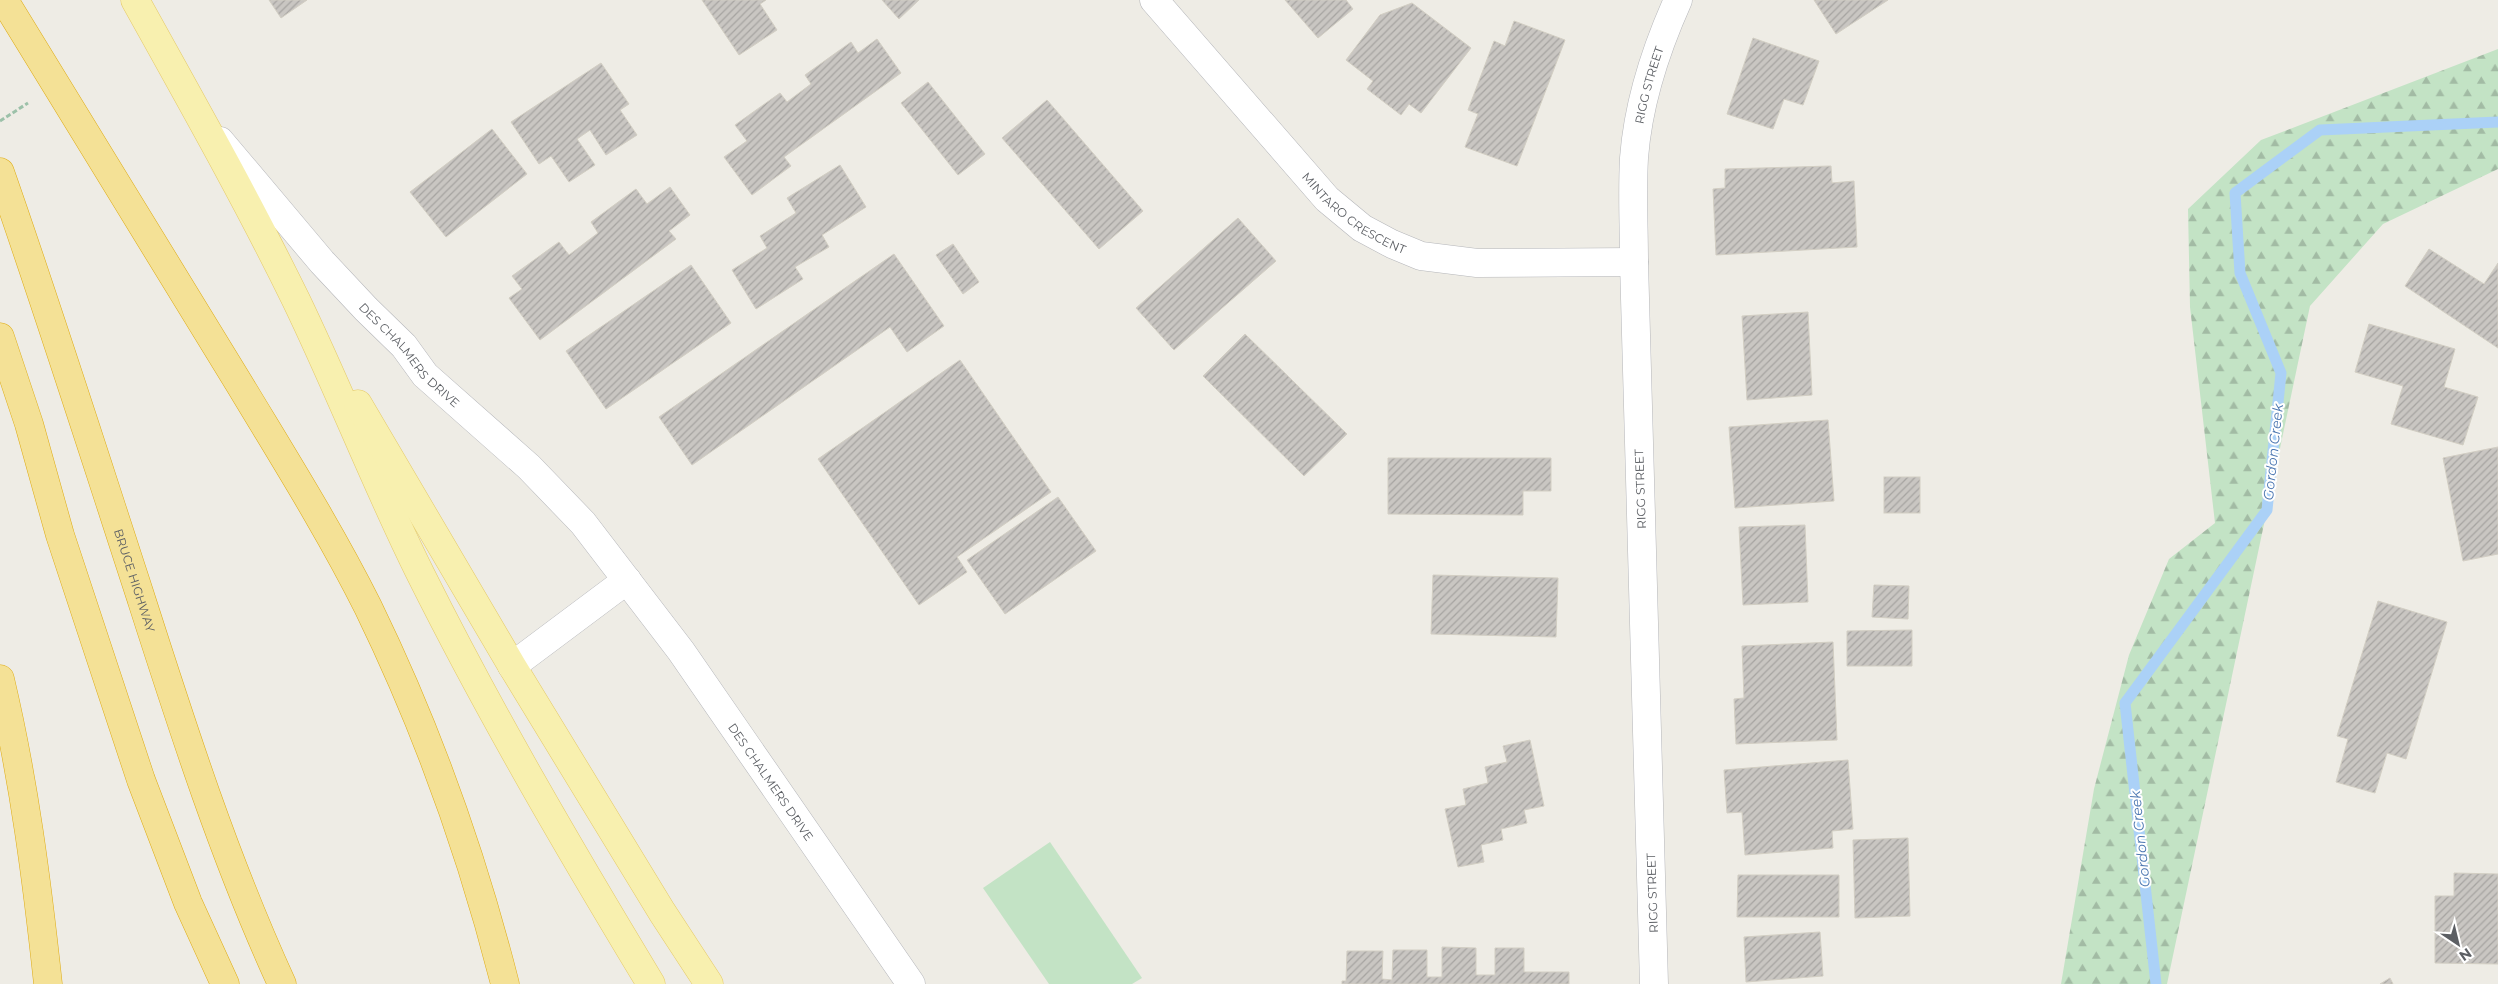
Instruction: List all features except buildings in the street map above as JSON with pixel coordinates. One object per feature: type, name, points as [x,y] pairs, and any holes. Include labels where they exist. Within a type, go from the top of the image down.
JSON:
[{"type":"highway","points":[[4,0],[272,439],[331,539],[368,607],[432,753],[490,924],[505,984]]},
{"type":"highway","name":"BRUCE HIGHWAY","points":[[0,172],[41,288],[196,767],[249,910],[282,984]]},
{"type":"highway","points":[[0,337],[29,424],[60,535],[141,780],[188,903],[225,984]]},
{"type":"highway","points":[[0,679],[25,808],[48,984]]},
{"type":"main road","name":"DES CHALMERS DRIVE","points":[[135,0],[203,120],[296,302],[390,513],[481,689],[544,803],[651,984]]},
{"type":"main road","name":"DES CHALMERS DRIVE","points":[[296,302],[512,666],[662,912],[710,984]]},
{"type":"main road","points":[[481,689],[512,666]]},
{"type":"street","name":"MINTARO CRESCENT","points":[[1154,0],[1327,199],[1362,228],[1421,256],[1477,263],[1634,262]]},
{"type":"street","name":"RIGG STREET","points":[[1654,984],[1634,262],[1634,158],[1645,90],[1664,31],[1678,0]]},
{"type":"street","name":"DES CHALMERS DRIVE","points":[[203,120],[315,255],[360,304],[404,346],[432,382],[529,466],[559,497],[682,651],[911,984]]},
{"type":"street","points":[[512,666],[627,580]]},
{"type":"green space","points":[[2498,49],[2498,169],[2383,224],[2310,306],[2167,984],[2061,984],[2094,789],[2129,655],[2169,559],[2215,523],[2190,307],[2188,209],[2261,140]]},
{"type":"green space","points":[[1050,842],[1142,978],[1132,984],[1049,984],[983,888]]},
{"type":"waterway","name":"Gordon Creek","points":[[2156,984],[2125,703],[2267,510],[2281,373],[2240,273],[2235,193],[2320,130],[2498,122]]}]
